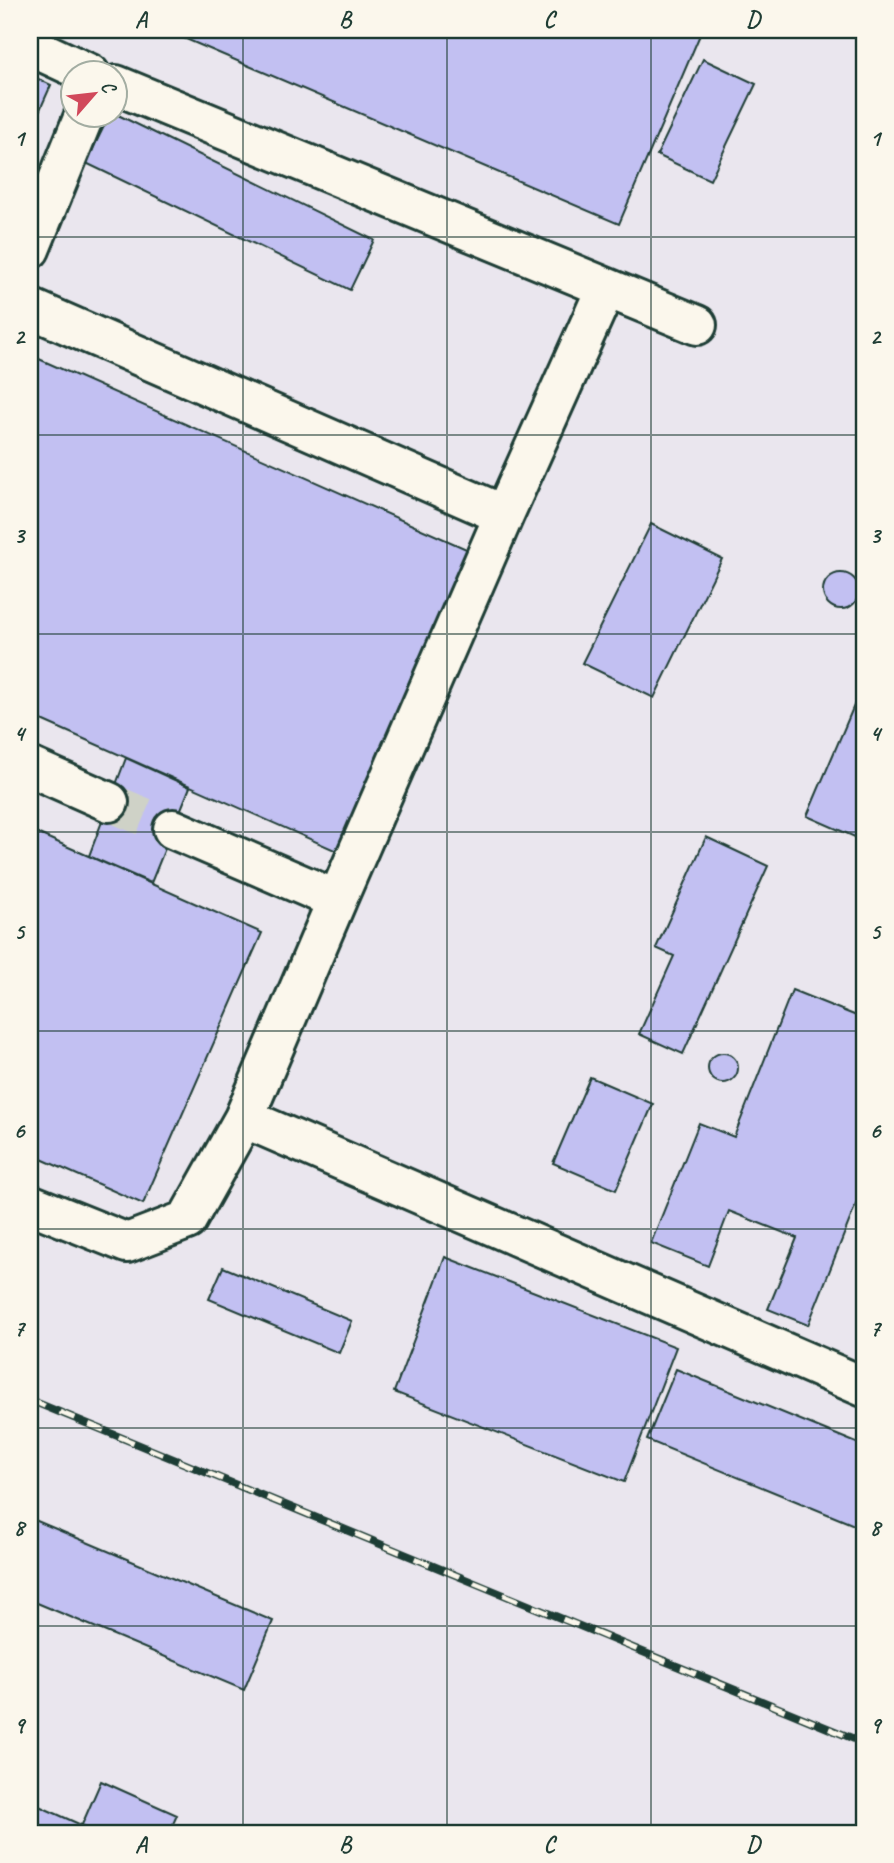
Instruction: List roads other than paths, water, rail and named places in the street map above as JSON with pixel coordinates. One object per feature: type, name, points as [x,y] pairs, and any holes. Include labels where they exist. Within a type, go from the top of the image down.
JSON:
[{"type":"lane","points":[[30,46],[60,60]]},
{"type":"lane","points":[[130,91],[697,325]]},
{"type":"lane","points":[[30,249],[78,130]]},
{"type":"lane","points":[[30,1204],[127,1243],[187,1220],[244,1118],[504,515],[606,288]]},
{"type":"lane","points":[[30,308],[504,515]]},
{"type":"lane","points":[[30,768],[109,802]]},
{"type":"lane","points":[[173,829],[337,900]]},
{"type":"lane","points":[[244,1118],[864,1387]]},
{"type":"tunnel","points":[[109,802],[173,829]]},
{"type":"railway","points":[[30,1400],[864,1743]]}]
